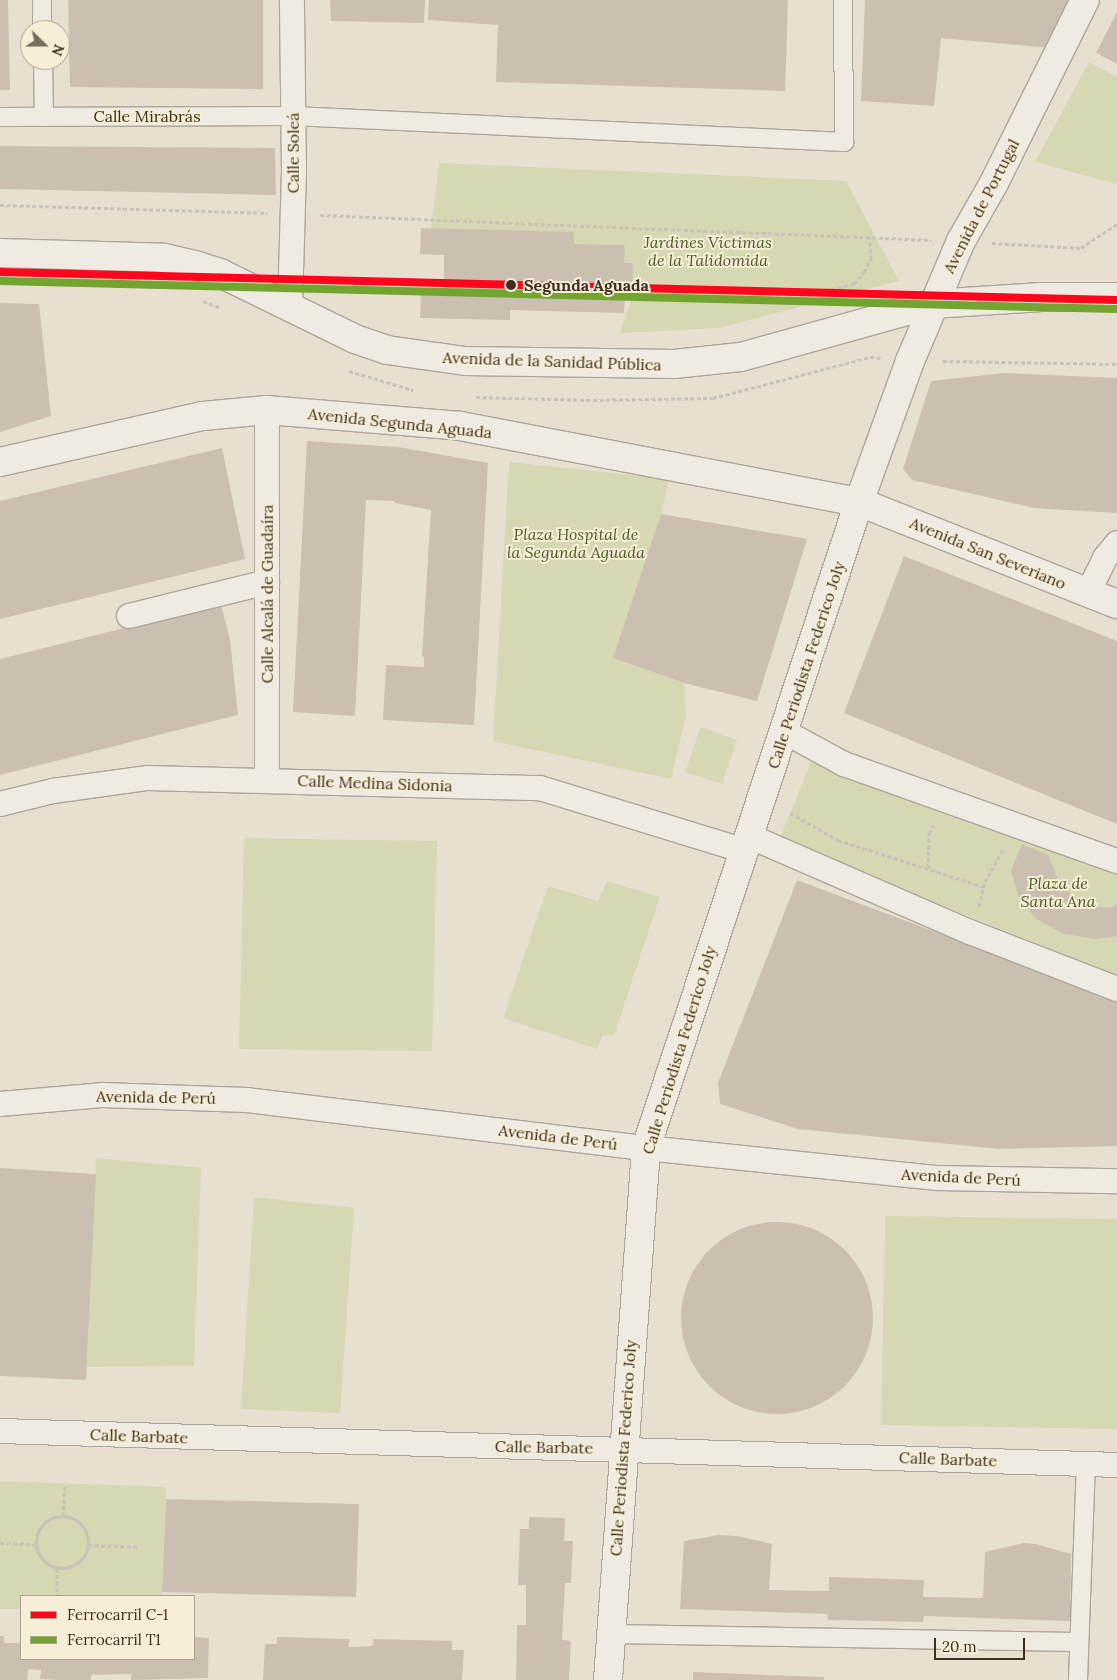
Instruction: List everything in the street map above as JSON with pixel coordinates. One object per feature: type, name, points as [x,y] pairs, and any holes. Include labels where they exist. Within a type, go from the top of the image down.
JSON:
[{"type":"street","points":[[42,0],[42,20]]},
{"type":"street","name":"Calle Soleá","points":[[290,306],[294,214],[292,0]]},
{"type":"street","name":"Calle Mirabrás","points":[[0,117],[294,116],[844,142],[842,99],[843,0]]},
{"type":"street","name":"Avenida de Portugal","points":[[858,502],[932,304],[961,241],[994,183],[1085,0]]},
{"type":"street","points":[[43,70],[44,117]]},
{"type":"street","name":"Avenida de la Sanidad Pública","points":[[0,253],[164,258],[222,274],[355,339],[418,356],[465,361],[674,364],[741,357],[932,304],[1042,297],[1117,297]]},
{"type":"street","name":"Avenida Segunda Aguada","points":[[0,462],[203,416],[267,410],[460,426],[858,502]]},
{"type":"street","name":"Calle Alcalá de Guadaíra","points":[[267,410],[267,779]]},
{"type":"street","name":"Avenida San Severiano","points":[[858,502],[1117,604]]},
{"type":"street","name":"Calle Periodista Federico Joly","points":[[608,1680],[608,1634],[646,1148],[746,843],[785,732],[858,502]]},
{"type":"street","points":[[1088,592],[1105,558],[1117,543]]},
{"type":"street","points":[[129,616],[267,582]]},
{"type":"street","points":[[785,732],[844,764],[1117,862]]},
{"type":"street","name":"Calle Medina Sidonia","points":[[0,804],[53,791],[148,778],[267,779],[540,788],[746,843]]},
{"type":"street","points":[[746,843],[1117,990]]},
{"type":"street","name":"Avenida de Perú","points":[[0,1104],[102,1095],[247,1100],[646,1148],[937,1178],[1117,1181]]},
{"type":"street","name":"Calle Barbate","points":[[0,1431],[229,1440],[622,1448],[1117,1466]]},
{"type":"street","points":[[1078,1680],[1086,1464]]},
{"type":"street","points":[[608,1634],[1079,1642]]},
{"type":"path","points":[[0,206],[294,214],[870,237],[1081,248],[1117,224]]},
{"type":"path","points":[[824,298],[825,290],[854,284],[864,272],[871,259],[870,237]]},
{"type":"path","points":[[200,300],[224,310]]},
{"type":"path","points":[[928,868],[929,833],[950,802]]},
{"type":"path","points":[[790,813],[838,840],[928,868],[984,888]]},
{"type":"path","points":[[970,932],[984,888],[1005,844]]},
{"type":"path","points":[[63,1516],[65,1484]]},
{"type":"path","points":[[63,1516],[71,1518],[84,1528],[88,1545],[81,1561],[66,1568],[57,1568],[42,1560],[36,1544],[40,1527],[54,1517],[63,1516]]},
{"type":"path","points":[[0,1543],[36,1544]]},
{"type":"path","points":[[88,1545],[140,1547]]},
{"type":"path","points":[[57,1568],[57,1595]]},
{"type":"green space","points":[[1089,62],[1117,77],[1117,184],[1035,162]]},
{"type":"green space","name":"Jardines Víctimas de la Talidomida","points":[[439,163],[846,181],[899,281],[719,328],[620,333],[632,297],[624,263],[624,245],[574,244],[574,232],[431,229]]},
{"type":"green space","name":"Plaza Hospital de la Segunda Aguada","points":[[509,462],[669,479],[661,514],[613,658],[684,683],[686,716],[671,779],[493,741]]},
{"type":"green space","points":[[701,727],[737,740],[722,784],[685,772]]},
{"type":"green space","name":"Plaza de Santa Ana","points":[[817,747],[1117,854],[1117,975],[779,841]]},
{"type":"green space","points":[[244,838],[437,841],[432,1051],[239,1049]]},
{"type":"green space","points":[[607,881],[660,897],[614,1036],[603,1035],[597,1049],[503,1018],[548,886],[598,901]]},
{"type":"green space","points":[[96,1158],[201,1168],[194,1366],[87,1367]]},
{"type":"green space","points":[[254,1197],[354,1208],[340,1413],[241,1409]]},
{"type":"green space","points":[[885,1216],[1117,1219],[1117,1429],[881,1425]]},
{"type":"green space","points":[[0,1481],[166,1487],[162,1595],[20,1595],[20,1609],[0,1609]]},
{"type":"building","points":[[0,0],[8,0],[10,90],[0,90]]},
{"type":"building","points":[[68,0],[263,0],[263,89],[70,87],[70,20],[68,20]]},
{"type":"building","points":[[330,0],[425,0],[424,23],[331,21]]},
{"type":"building","points":[[429,0],[788,0],[785,91],[496,82],[498,25],[428,20]]},
{"type":"building","points":[[865,0],[1076,0],[1051,48],[941,38],[934,106],[861,101]]},
{"type":"building","points":[[1117,12],[1117,64],[1096,53]]},
{"type":"building","points":[[0,146],[275,148],[276,195],[0,189]]},
{"type":"building","points":[[421,228],[574,232],[574,244],[625,245],[624,263],[633,263],[632,297],[625,297],[624,313],[510,310],[510,320],[420,318],[421,293],[444,293],[444,255],[420,254]]},
{"type":"building","points":[[0,303],[39,304],[51,416],[0,432]]},
{"type":"building","points":[[1004,373],[1117,378],[1117,513],[1034,508],[912,480],[903,469],[931,381]]},
{"type":"building","points":[[307,441],[398,447],[488,463],[474,725],[383,720],[386,665],[424,667],[424,657],[422,656],[431,510],[395,503],[395,501],[366,500],[355,716],[293,712]]},
{"type":"building","points":[[222,448],[245,559],[0,619],[0,501]]},
{"type":"building","points":[[661,514],[807,539],[757,701],[684,683],[613,658]]},
{"type":"building","points":[[904,556],[1117,641],[1117,824],[844,713]]},
{"type":"building","points":[[221,604],[230,640],[238,715],[0,775],[0,659]]},
{"type":"building","points":[[1022,844],[1048,855],[1061,887],[1087,905],[1110,908],[1117,904],[1117,936],[1096,939],[1064,934],[1035,918],[1018,895],[1011,871]]},
{"type":"building","points":[[797,880],[1117,1000],[1117,1146],[1000,1149],[798,1129],[720,1104],[718,1083]]},
{"type":"building","points":[[0,1168],[96,1174],[86,1380],[0,1376]]},
{"type":"building","points":[[777,1222],[796,1224],[814,1230],[845,1250],[865,1281],[871,1299],[873,1318],[871,1337],[865,1355],[845,1386],[814,1406],[796,1412],[777,1414],[758,1412],[740,1406],[709,1386],[689,1355],[683,1337],[681,1318],[683,1299],[689,1281],[709,1250],[740,1230],[758,1224]]},
{"type":"building","points":[[166,1499],[359,1504],[356,1597],[162,1592]]},
{"type":"building","points":[[529,1517],[565,1518],[564,1541],[573,1541],[571,1583],[565,1583],[562,1640],[571,1641],[569,1680],[516,1680],[517,1625],[526,1625],[526,1585],[518,1585],[520,1529],[529,1529]]},
{"type":"building","points":[[719,1535],[738,1536],[772,1544],[769,1590],[829,1591],[829,1577],[924,1580],[923,1597],[983,1598],[985,1552],[1024,1543],[1036,1544],[1071,1554],[1070,1621],[924,1616],[923,1622],[828,1620],[827,1614],[680,1609],[684,1541]]},
{"type":"building","points":[[0,1636],[4,1636],[4,1643],[20,1643],[20,1660],[195,1660],[195,1637],[209,1638],[208,1678],[131,1680],[131,1674],[122,1674],[91,1675],[91,1680],[59,1680],[40,1679],[41,1670],[28,1669],[27,1680],[0,1680]]},
{"type":"building","points":[[277,1637],[350,1639],[348,1647],[373,1646],[373,1639],[452,1641],[452,1650],[464,1650],[462,1680],[263,1680],[265,1644],[277,1644]]},
{"type":"building","points":[[693,1672],[824,1677],[824,1680],[693,1680]]},
{"type":"rail line","name":"C-1","points":[[0,272],[1117,300]]},
{"type":"rail line","name":"T1","points":[[0,281],[1117,309]]},
{"type":"place","name":"Segunda Aguada","points":[[511,285]]}]
